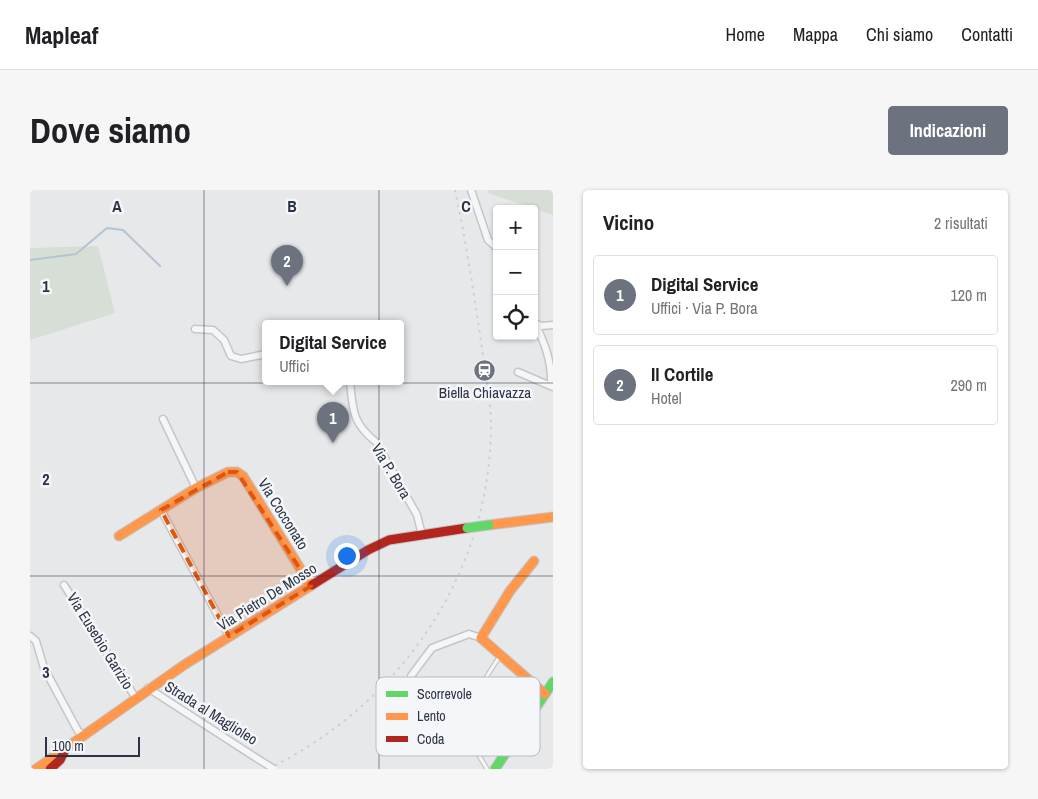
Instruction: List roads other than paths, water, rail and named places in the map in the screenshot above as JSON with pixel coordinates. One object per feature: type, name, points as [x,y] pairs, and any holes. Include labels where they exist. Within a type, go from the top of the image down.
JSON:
[{"type":"main road","name":"Via Cocconato","points":[[119,536],[196,488],[228,472],[237,472],[243,476],[311,586]]},
{"type":"main road","name":"Via Pietro De Mosso","points":[[148,688],[378,544],[389,540],[553,517]]},
{"type":"main road","points":[[525,677],[481,638],[510,591],[534,561]]},
{"type":"main road","points":[[540,702],[553,682]]},
{"type":"main road","name":"Strada al Maglioleo","points":[[36,769],[64,752],[148,688]]},
{"type":"main road","points":[[540,690],[545,694]]},
{"type":"main road","points":[[50,769],[60,760],[64,752]]},
{"type":"main road","points":[[495,769],[504,756]]},
{"type":"street","points":[[471,190],[488,240],[493,244]]},
{"type":"street","points":[[538,324],[541,326],[553,325]]},
{"type":"street","points":[[195,329],[213,330],[224,340],[231,356],[241,359],[262,355]]},
{"type":"street","points":[[518,372],[552,386],[552,369],[538,330]]},
{"type":"street","name":"Via P. Bora","points":[[350,385],[353,416],[366,434],[376,442],[417,515],[422,535]]},
{"type":"street","points":[[163,419],[196,488]]},
{"type":"street","points":[[161,510],[230,636]]},
{"type":"street","name":"Via Eusebio Garizio","points":[[64,584],[135,697]]},
{"type":"street","points":[[411,676],[432,648],[469,634],[481,638]]},
{"type":"street","points":[[30,636],[36,641],[44,668],[78,731],[85,736]]},
{"type":"street","name":"Strada al Maglioleo","points":[[148,688],[274,769]]},
{"type":"lane","points":[[486,677],[501,656]]},
{"type":"lane","points":[[481,756],[488,769]]},
{"type":"waterway","points":[[30,260],[76,254],[107,228],[123,230],[160,266]]},
{"type":"railway","points":[[390,677],[430,627],[456,581],[475,530],[487,477],[491,422],[490,410],[471,276],[455,190]]},
{"type":"railway","points":[[268,769],[316,742],[359,708],[376,691]]},
{"type":"place","name":"Il Cortile","points":[[287,286]]},
{"type":"place","name":"Biella Chiavazza","points":[[485,370]]},
{"type":"place","name":"Digital Service","points":[[333,443]]}]
